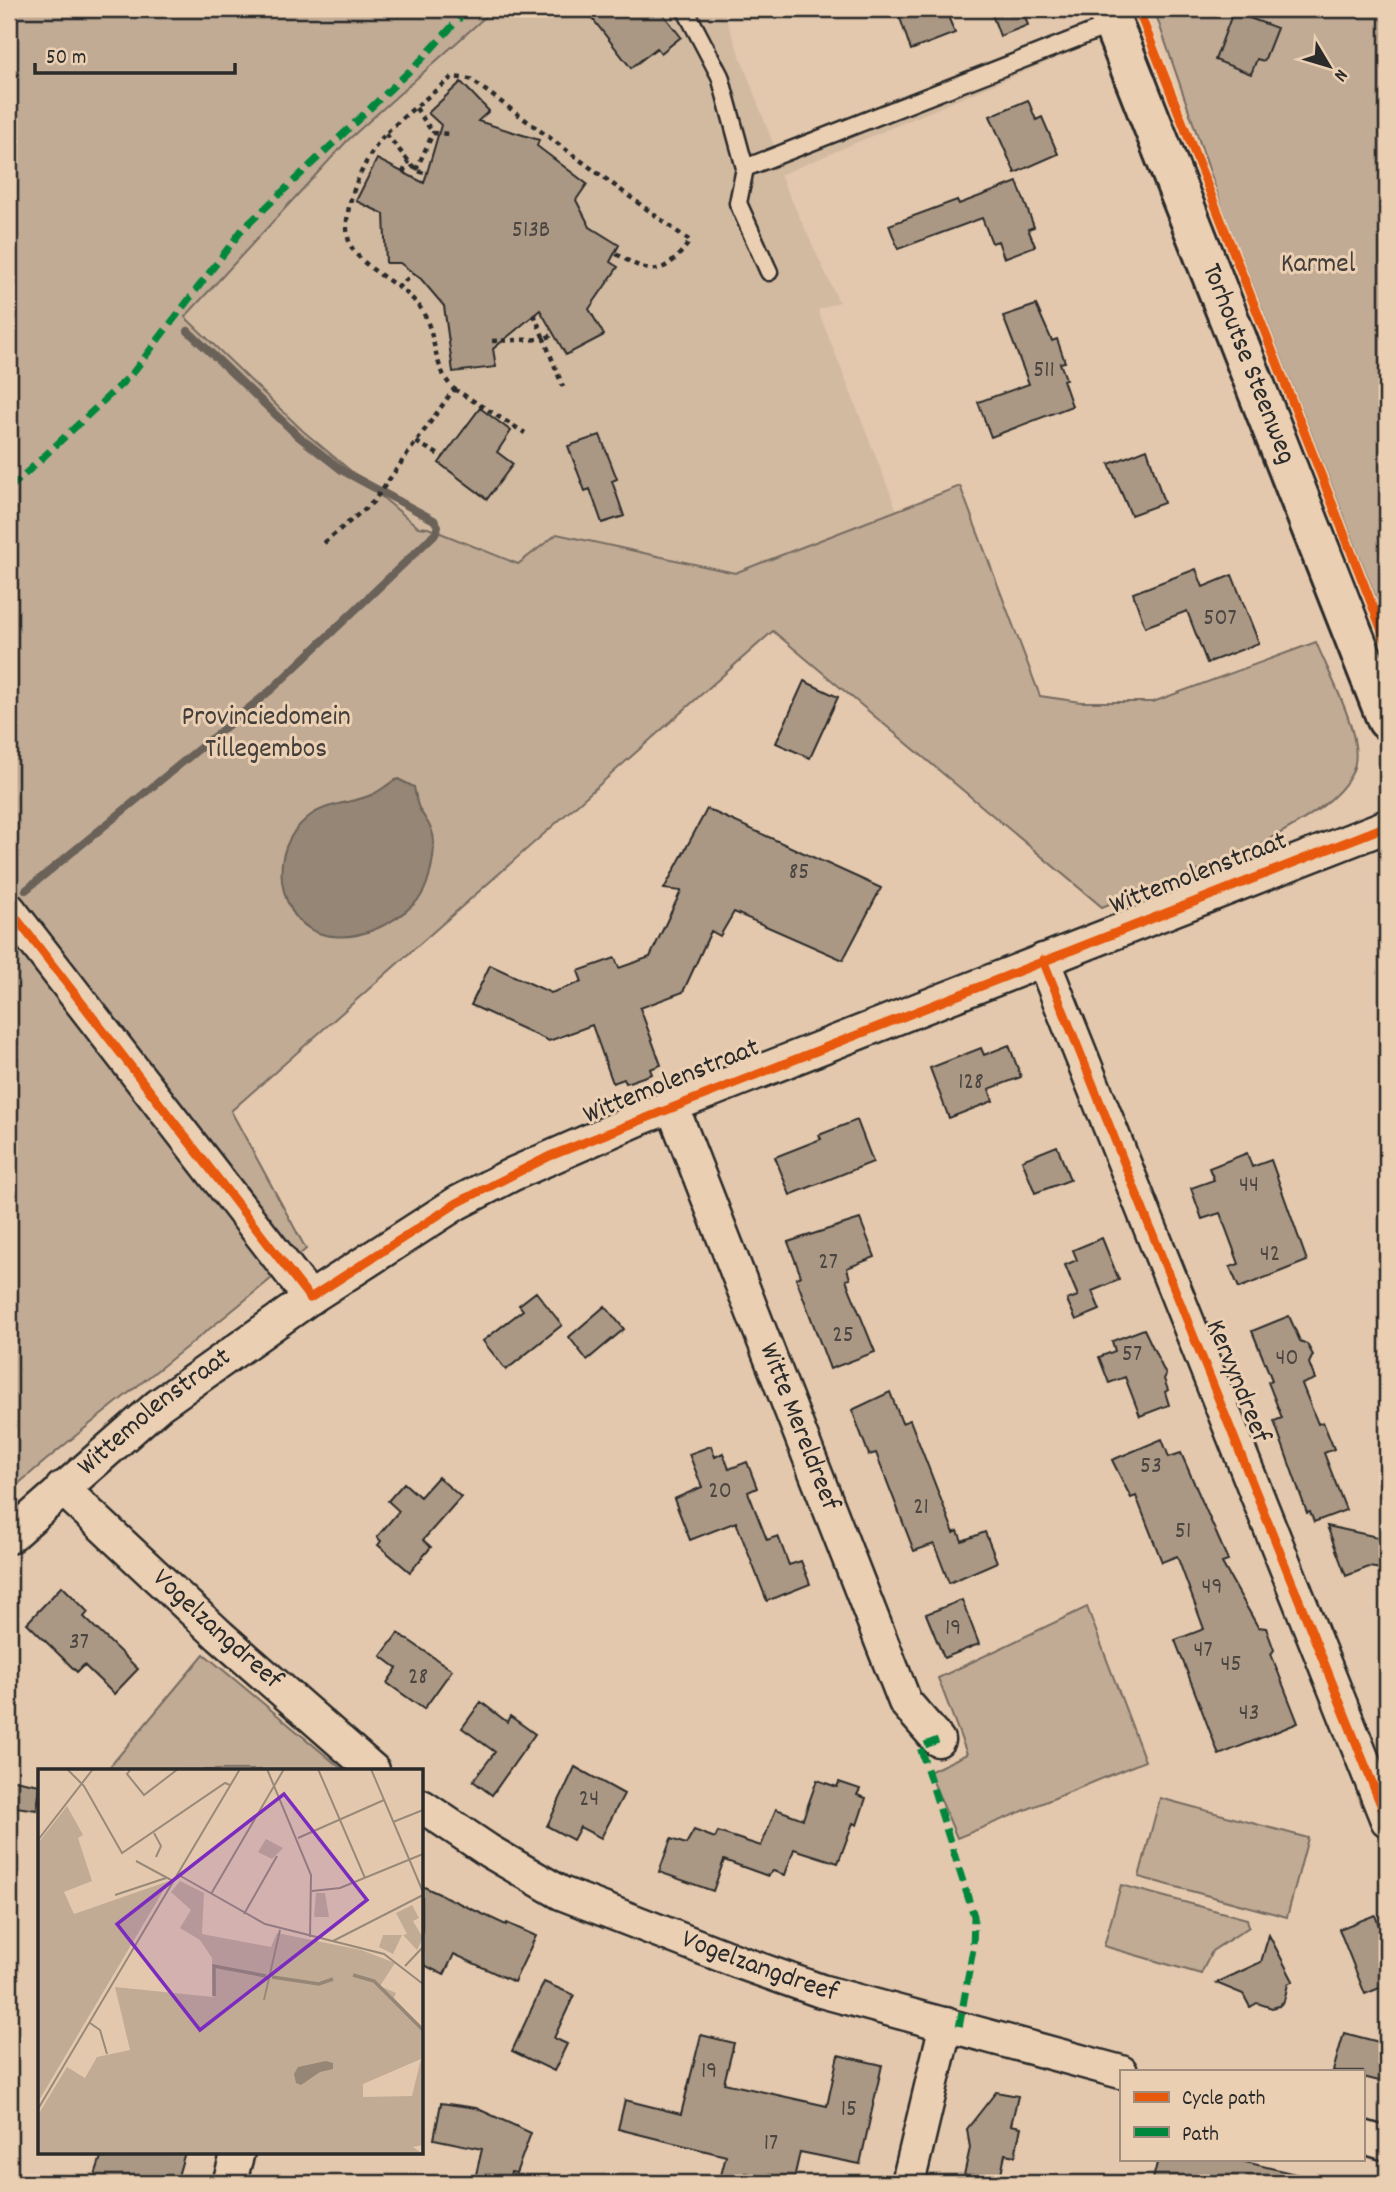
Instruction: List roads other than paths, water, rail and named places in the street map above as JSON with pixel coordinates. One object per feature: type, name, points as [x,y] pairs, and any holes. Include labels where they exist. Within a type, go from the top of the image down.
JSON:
[{"type":"main road","name":"Torhoutse Steenweg","points":[[1110,16],[1387,720]]},
{"type":"street","name":"Wittemolenstraat","points":[[9,1537],[159,1405],[310,1298],[457,1203],[550,1156],[672,1106],[1387,826]]},
{"type":"street","points":[[9,909],[103,1027],[310,1298]]},
{"type":"street","name":"Kervyndreef","points":[[1043,960],[1387,1820]]},
{"type":"street","name":"Witte Mereldreef","points":[[672,1106],[905,1702],[938,1740]]},
{"type":"street","name":"Vogelzangdreef","points":[[62,1488],[230,1645],[372,1769]]},
{"type":"street","name":"Vogelzangdreef","points":[[424,1807],[489,1852],[561,1894],[796,1983],[1120,2072]]},
{"type":"street","points":[[908,2183],[946,2024]]},
{"type":"street","points":[[1364,2137],[1387,2144]]},
{"type":"street","points":[[229,2183],[237,2154]]},
{"type":"lane","points":[[685,9],[720,76],[745,168],[738,203],[769,272]]},
{"type":"lane","points":[[745,168],[1110,16]]},
{"type":"waterway","points":[[26,890],[271,690],[436,533],[438,526],[434,520],[343,471],[298,436],[188,331]]},
{"type":"park label","name":"Karmel","points":[[1318,266]]},
{"type":"park label","name":"Provinciedomein Tillegembos","points":[[266,735]]}]
